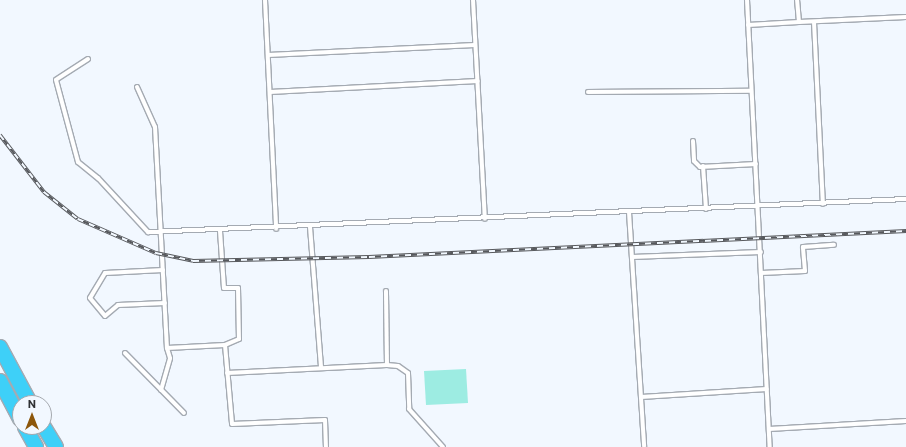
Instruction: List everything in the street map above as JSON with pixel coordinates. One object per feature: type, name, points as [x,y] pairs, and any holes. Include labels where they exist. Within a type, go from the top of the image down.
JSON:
[{"type":"highway","points":[[0,347],[26,395]]},
{"type":"highway","points":[[0,381],[12,408]]},
{"type":"highway","points":[[29,435],[36,447]]},
{"type":"highway","points":[[49,435],[56,447]]},
{"type":"lane","points":[[265,0],[276,229]]},
{"type":"lane","points":[[473,0],[485,219]]},
{"type":"lane","points":[[747,0],[770,447]]},
{"type":"lane","points":[[797,0],[799,22]]},
{"type":"lane","points":[[748,25],[906,17]]},
{"type":"lane","points":[[814,22],[823,204]]},
{"type":"lane","points":[[268,55],[476,45]]},
{"type":"lane","points":[[88,59],[56,80],[78,162],[98,178],[148,232],[310,228],[906,199]]},
{"type":"lane","points":[[270,92],[478,81]]},
{"type":"lane","points":[[138,87],[155,128],[162,232],[166,348],[170,358],[161,390]]},
{"type":"lane","points":[[588,92],[751,91]]},
{"type":"lane","points":[[693,141],[694,161],[704,166],[756,164]]},
{"type":"lane","points":[[704,166],[706,209]]},
{"type":"lane","points":[[629,212],[644,447]]},
{"type":"lane","points":[[310,228],[321,368]]},
{"type":"lane","points":[[166,348],[225,345],[239,339],[238,288],[224,288],[220,230]]},
{"type":"lane","points":[[761,273],[805,271],[804,247],[834,245]]},
{"type":"lane","points":[[632,257],[761,252]]},
{"type":"lane","points":[[163,270],[105,273],[90,298],[105,316],[118,305],[165,303]]},
{"type":"lane","points":[[386,292],[387,365]]},
{"type":"lane","points":[[225,345],[232,424],[325,420],[326,447]]},
{"type":"lane","points":[[125,353],[184,413]]},
{"type":"lane","points":[[227,373],[387,365],[398,366],[408,373],[409,409],[443,447]]},
{"type":"lane","points":[[641,397],[767,389]]},
{"type":"lane","points":[[769,429],[906,421]]},
{"type":"shaded area","points":[[466,369],[468,403],[426,405],[424,371]]},
{"type":"railway","points":[[0,135],[44,192],[78,219],[156,253],[193,261],[369,257],[906,231]]}]
